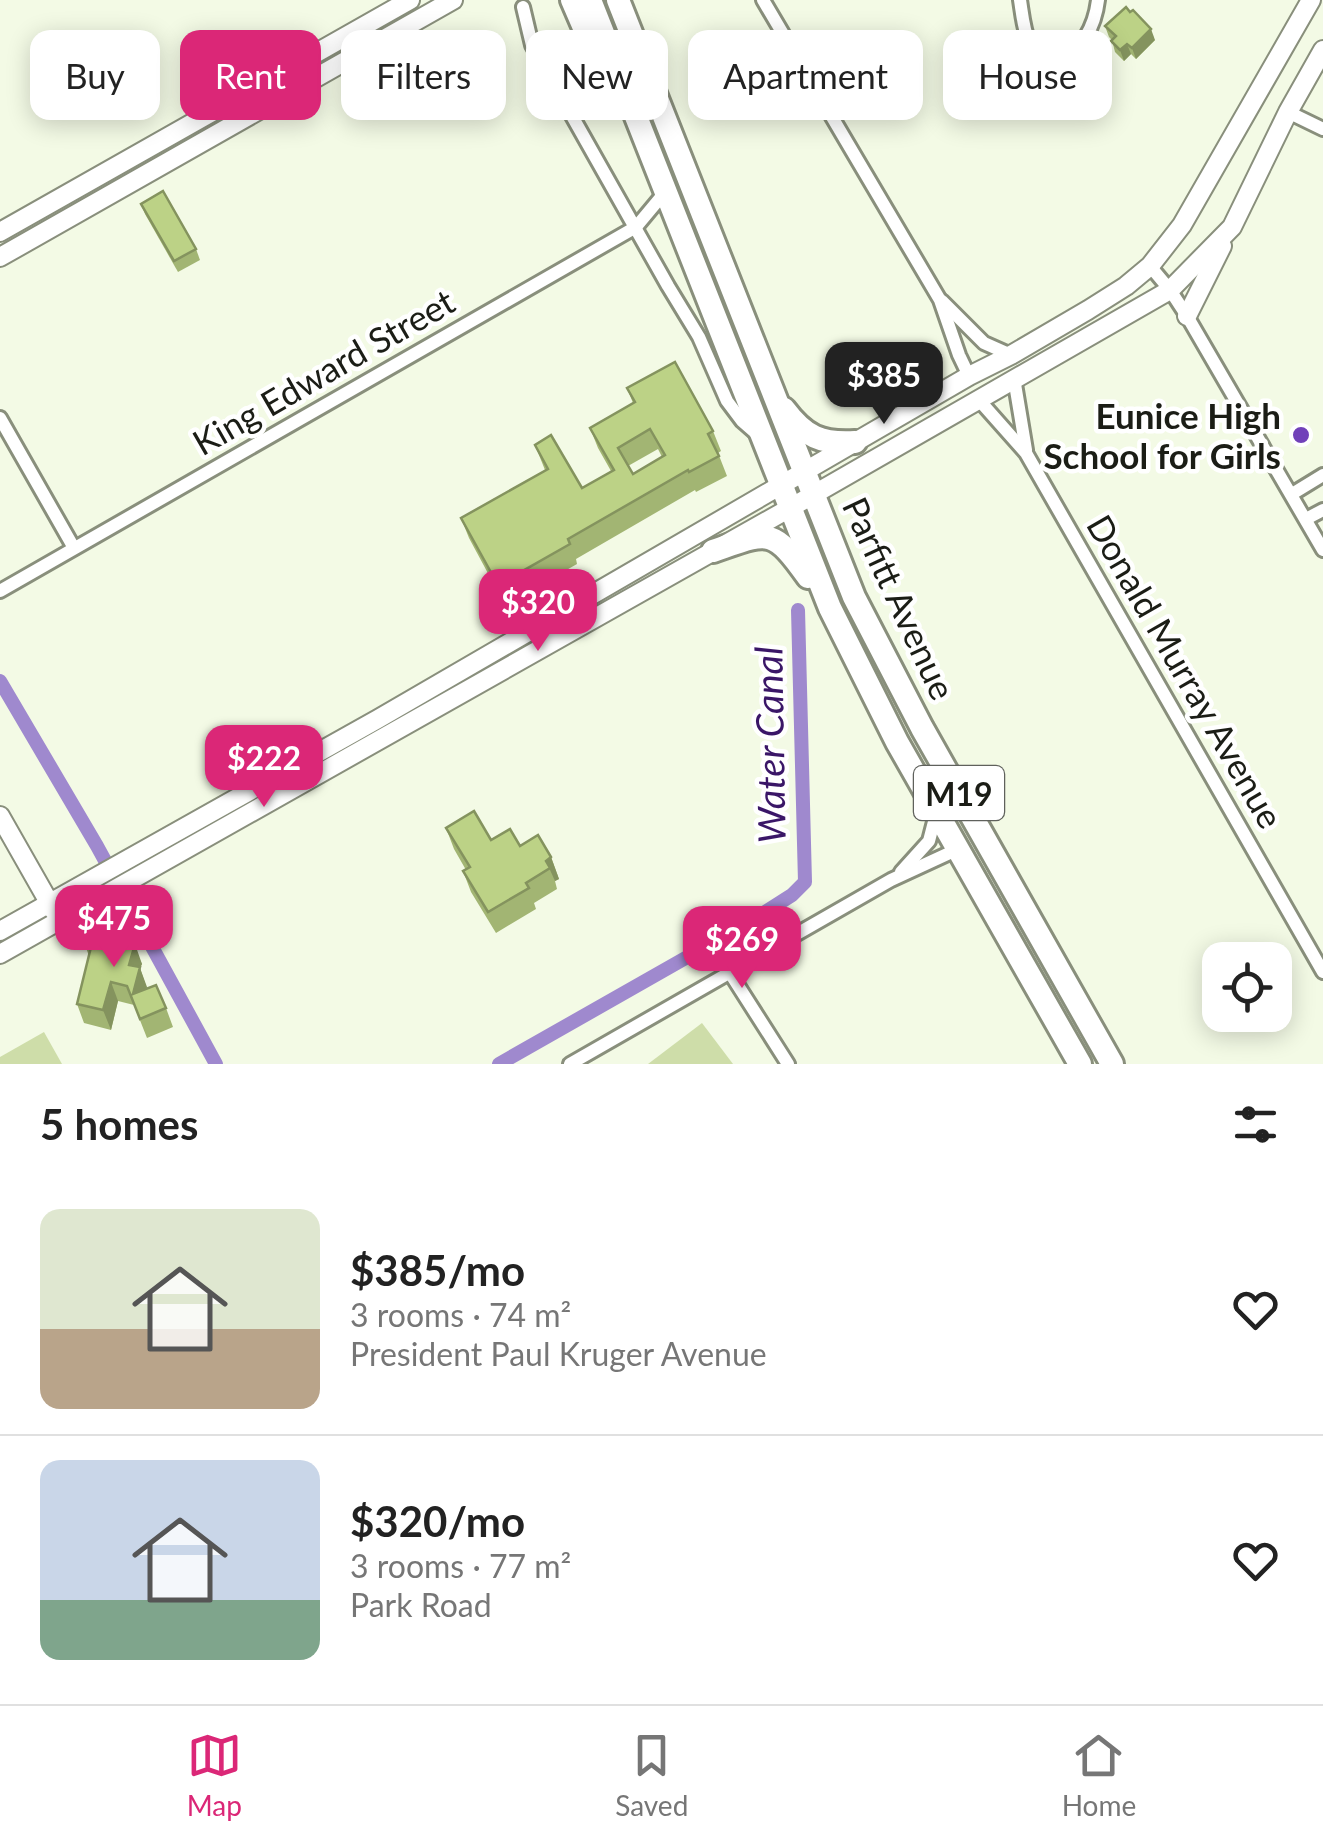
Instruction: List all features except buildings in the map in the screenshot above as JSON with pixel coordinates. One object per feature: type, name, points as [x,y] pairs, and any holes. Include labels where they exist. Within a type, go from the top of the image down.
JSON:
[{"type":"highway","points":[[572,0],[623,120],[634,140],[650,150]]},
{"type":"highway","name":"Parfitt Avenue","points":[[590,0],[830,608],[896,742],[1080,1064]]},
{"type":"highway","name":"Parfitt Avenue","points":[[618,0],[854,597],[899,685],[1112,1064]]},
{"type":"highway","points":[[773,394],[794,423],[816,438],[835,443],[855,442]]},
{"type":"highway","points":[[713,551],[753,537],[766,535],[776,539],[790,552],[830,608]]},
{"type":"highway","points":[[899,685],[902,716],[958,820],[956,850]]},
{"type":"highway","points":[[1002,868],[998,894],[1032,954],[1036,988]]},
{"type":"street","points":[[0,232],[410,0]]},
{"type":"street","points":[[400,30],[453,0]]},
{"type":"street","points":[[763,0],[940,300],[969,376]]},
{"type":"street","points":[[1020,0],[1030,45],[1048,62],[1057,62],[1065,59],[1087,34],[1096,19],[1098,0]]},
{"type":"street","points":[[131,868],[713,551],[786,497],[804,472],[1126,286],[1150,266],[1182,225],[1311,0]]},
{"type":"street","name":"Parfitt Avenue","points":[[522,7],[532,44],[699,337],[727,400],[742,422],[764,440]]},
{"type":"street","points":[[367,24],[373,30]]},
{"type":"street","points":[[1187,316],[1323,50]]},
{"type":"street","points":[[0,257],[341,63]]},
{"type":"street","points":[[1288,112],[1323,129]]},
{"type":"street","points":[[142,152],[153,170]]},
{"type":"street","name":"King Edward Street","points":[[0,591],[636,227],[666,192]]},
{"type":"street","points":[[35,212],[50,228]]},
{"type":"street","points":[[0,954],[59,920],[101,886],[378,719],[786,497],[813,494],[1170,290],[1232,228]]},
{"type":"street","points":[[1150,266],[1187,316],[1323,550]]},
{"type":"street","points":[[940,300],[984,343],[1011,355]]},
{"type":"street","name":"Donald Murray Avenue","points":[[1014,378],[1026,452]]},
{"type":"street","name":"Donald Murray Avenue","points":[[978,400],[1026,452],[1323,972]]},
{"type":"street","points":[[0,418],[74,548]]},
{"type":"street","points":[[1292,494],[1323,475]]},
{"type":"street","points":[[1306,519],[1323,510]]},
{"type":"street","points":[[891,880],[929,842],[936,814]]},
{"type":"street","points":[[0,816],[59,920]]},
{"type":"street","points":[[570,1064],[891,880],[956,850]]},
{"type":"street","points":[[0,931],[50,903],[101,886]]},
{"type":"street","points":[[730,973],[788,1064]]},
{"type":"green space","points":[[702,1023],[733,1064],[648,1064]]},
{"type":"green space","points":[[44,1032],[62,1064],[0,1064],[0,1057]]},
{"type":"waterway","name":"Water Canal","points":[[499,1064],[756,918],[805,882],[798,610]]},
{"type":"waterway","points":[[0,681],[97,846],[216,1064]]},
{"type":"place","name":"Eunice High School for Girls","points":[[1301,435]]}]
